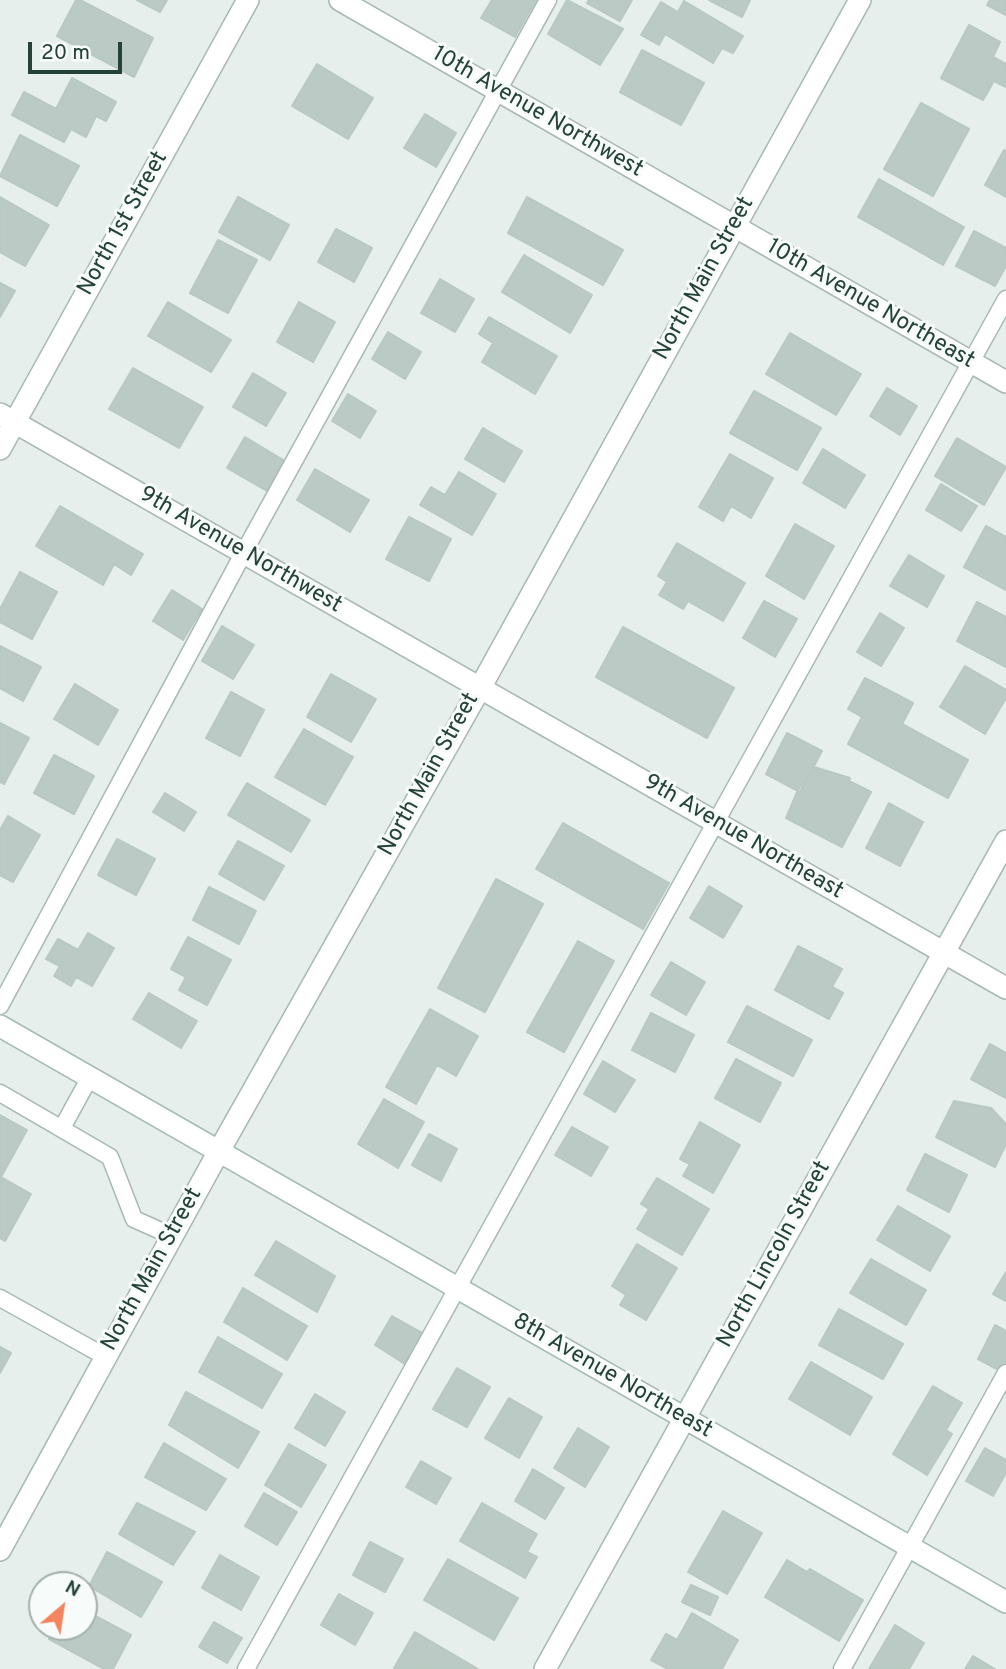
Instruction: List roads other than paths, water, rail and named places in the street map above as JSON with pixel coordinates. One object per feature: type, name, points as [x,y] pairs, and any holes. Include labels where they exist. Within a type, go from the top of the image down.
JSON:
[{"type":"street","name":"North 1st Street","points":[[0,449],[7,418],[248,0]]},
{"type":"street","name":"10th Avenue Northwest","points":[[340,0],[734,227]]},
{"type":"street","name":"North Main Street","points":[[0,1550],[860,0]]},
{"type":"street","name":"10th Avenue Northeast","points":[[734,227],[1006,382]]},
{"type":"street","name":"9th Avenue Northwest","points":[[7,418],[480,688]]},
{"type":"street","name":"9th Avenue Northeast","points":[[480,688],[1006,988]]},
{"type":"street","name":"North Lincoln Street","points":[[545,1669],[1006,841]]},
{"type":"street","name":"8th Avenue Northeast","points":[[0,1026],[1006,1602]]},
{"type":"lane","points":[[0,1006],[244,552],[548,0]]},
{"type":"lane","points":[[246,1669],[1006,299]]},
{"type":"lane","points":[[62,1128],[90,1077]]},
{"type":"lane","points":[[0,1093],[110,1157],[134,1219],[172,1236]]},
{"type":"lane","points":[[0,1298],[106,1357]]},
{"type":"lane","points":[[842,1669],[1006,1373]]}]
